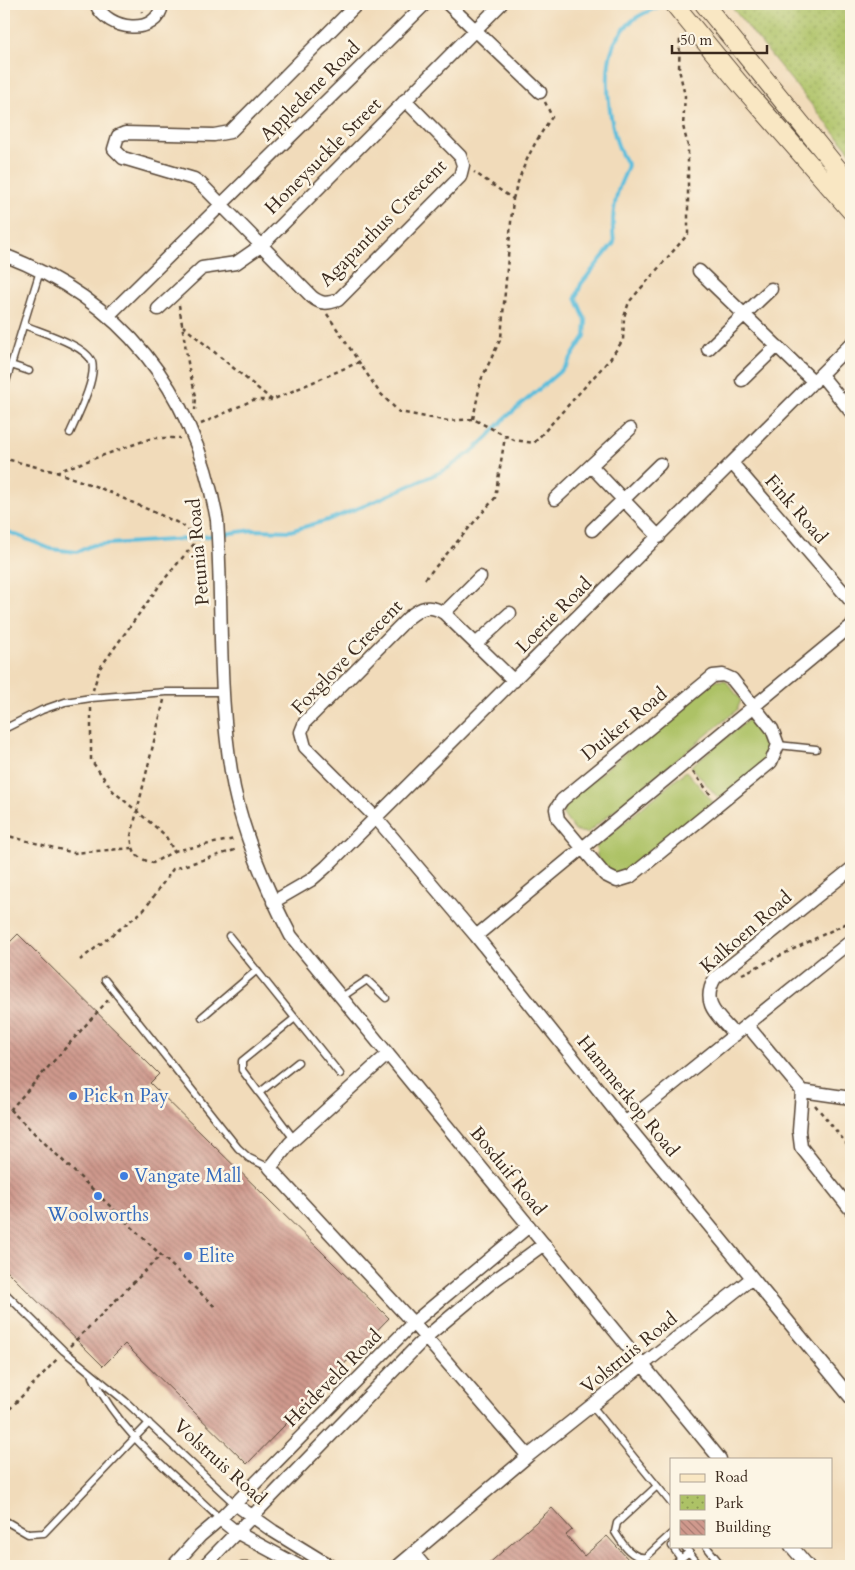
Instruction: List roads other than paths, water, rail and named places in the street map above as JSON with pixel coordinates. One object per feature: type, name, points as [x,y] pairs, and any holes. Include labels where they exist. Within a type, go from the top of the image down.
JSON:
[{"type":"street","points":[[96,4],[99,11],[114,24],[140,26],[147,25],[157,18],[162,4]]},
{"type":"street","name":"Appledene Road","points":[[222,205],[194,179],[123,158],[114,149],[118,136],[125,133],[222,135],[230,132],[357,4]]},
{"type":"street","name":"Appledene Road","points":[[109,315],[425,4]]},
{"type":"street","points":[[448,4],[540,92]]},
{"type":"street","name":"Honeysuckle Street","points":[[158,309],[202,268],[236,263],[262,245],[501,4]]},
{"type":"street","points":[[704,4],[851,185]]},
{"type":"street","points":[[678,8],[738,82],[851,210]]},
{"type":"street","points":[[738,82],[756,67]]},
{"type":"street","name":"Agapanthus Crescent","points":[[222,205],[319,302],[329,303],[338,300],[460,177],[463,165],[460,156],[404,100]]},
{"type":"street","name":"Petunia Road","points":[[4,255],[40,271],[70,288],[109,315],[160,373],[196,438],[205,465],[217,520],[224,692],[227,737],[234,788],[247,837],[273,902]]},
{"type":"street","points":[[699,271],[777,346],[818,379],[851,412]]},
{"type":"street","points":[[708,350],[771,289]]},
{"type":"street","name":"Loerie Road","points":[[273,902],[311,880],[376,818],[851,344]]},
{"type":"street","points":[[742,380],[777,346]]},
{"type":"street","points":[[555,500],[630,429]]},
{"type":"street","name":"Fink Road","points":[[732,463],[851,601]]},
{"type":"street","points":[[592,530],[660,464]]},
{"type":"street","points":[[591,466],[659,537]]},
{"type":"street","points":[[480,577],[444,613],[514,681]]},
{"type":"street","name":"Foxglove Crescent","points":[[376,818],[310,754],[305,747],[301,732],[305,722],[418,610],[433,607],[444,613]]},
{"type":"street","points":[[476,644],[510,613]]},
{"type":"street","points":[[476,936],[851,626]]},
{"type":"street","name":"Duiker Road","points":[[723,675],[732,679],[755,707],[772,729],[778,746],[771,762],[630,877],[617,881],[605,875],[558,819],[556,809],[562,800],[713,676],[723,675]]},
{"type":"street","name":"Hammerkop Road","points":[[376,818],[476,936],[625,1123],[851,1398]]},
{"type":"street","name":"Kalkoen Road","points":[[735,1035],[709,1005],[709,989],[716,978],[851,868]]},
{"type":"street","name":"Bosduif Road","points":[[273,902],[292,936],[719,1458]]},
{"type":"street","points":[[625,1123],[851,942]]},
{"type":"street","points":[[747,1025],[802,1091],[851,1098]]},
{"type":"street","points":[[388,1054],[294,1139],[270,1168],[414,1323],[528,1456]]},
{"type":"street","points":[[802,1091],[799,1131],[801,1148],[851,1210]]},
{"type":"street","name":"Heideveld Road","points":[[173,1566],[200,1536],[220,1519],[414,1323],[528,1226]]},
{"type":"street","name":"Heideveld Road","points":[[204,1566],[425,1338],[492,1282],[544,1244]]},
{"type":"street","name":"Volstruis Road","points":[[398,1566],[528,1456],[644,1366],[752,1278]]},
{"type":"street","name":"Volstruis Road","points":[[235,1504],[330,1566]]},
{"type":"street","name":"Volstruis Road","points":[[220,1519],[236,1532],[299,1566]]},
{"type":"street","points":[[793,1548],[808,1566]]},
{"type":"street","points":[[413,1553],[424,1566]]},
{"type":"lane","points":[[4,388],[40,271]]},
{"type":"lane","points":[[24,326],[83,351],[92,363],[92,373],[86,393],[70,433]]},
{"type":"lane","points":[[11,365],[29,371]]},
{"type":"lane","points":[[4,729],[42,710],[65,702],[166,692],[224,692]]},
{"type":"lane","points":[[778,746],[816,749]]},
{"type":"lane","points":[[229,936],[340,1074]]},
{"type":"lane","points":[[202,1017],[257,970]]},
{"type":"lane","points":[[105,980],[238,1148],[249,1158],[270,1168]]},
{"type":"lane","points":[[342,997],[368,980],[386,998]]},
{"type":"lane","points":[[294,1139],[242,1070],[242,1061],[295,1018]]},
{"type":"lane","points":[[259,1093],[298,1062]]},
{"type":"lane","name":"Volstruis Road","points":[[4,1292],[64,1352],[125,1401],[235,1504]]},
{"type":"lane","name":"Volstruis Road","points":[[92,1376],[112,1412],[135,1438],[220,1519]]},
{"type":"lane","points":[[592,1406],[670,1503]]},
{"type":"lane","points":[[4,1520],[28,1534],[44,1533],[149,1423]]},
{"type":"lane","points":[[657,1486],[617,1523],[614,1529],[630,1552],[642,1558],[646,1557],[669,1536]]},
{"type":"lane","points":[[673,1548],[681,1559]]},
{"type":"lane","points":[[685,1548],[700,1566]]},
{"type":"lane","points":[[708,1548],[722,1566]]},
{"type":"lane","points":[[672,1566],[688,1552]]},
{"type":"lane","points":[[242,1566],[250,1566]]},
{"type":"waterway","points":[[4,530],[51,549],[77,552],[93,545],[187,539],[253,530],[290,531],[328,520],[366,505],[445,470],[470,453],[503,420],[565,367],[585,336],[586,321],[576,298],[581,284],[614,243],[615,207],[619,187],[628,165],[622,154],[612,124],[608,90],[610,59],[615,42],[629,24],[638,17],[664,4]]},
{"type":"place","name":"Pick n Pay","points":[[73,1096]]},
{"type":"place","name":"Vangate Mall","points":[[124,1176]]},
{"type":"place","name":"Woolworths","points":[[98,1196]]},
{"type":"place","name":"Elite","points":[[188,1256]]}]
